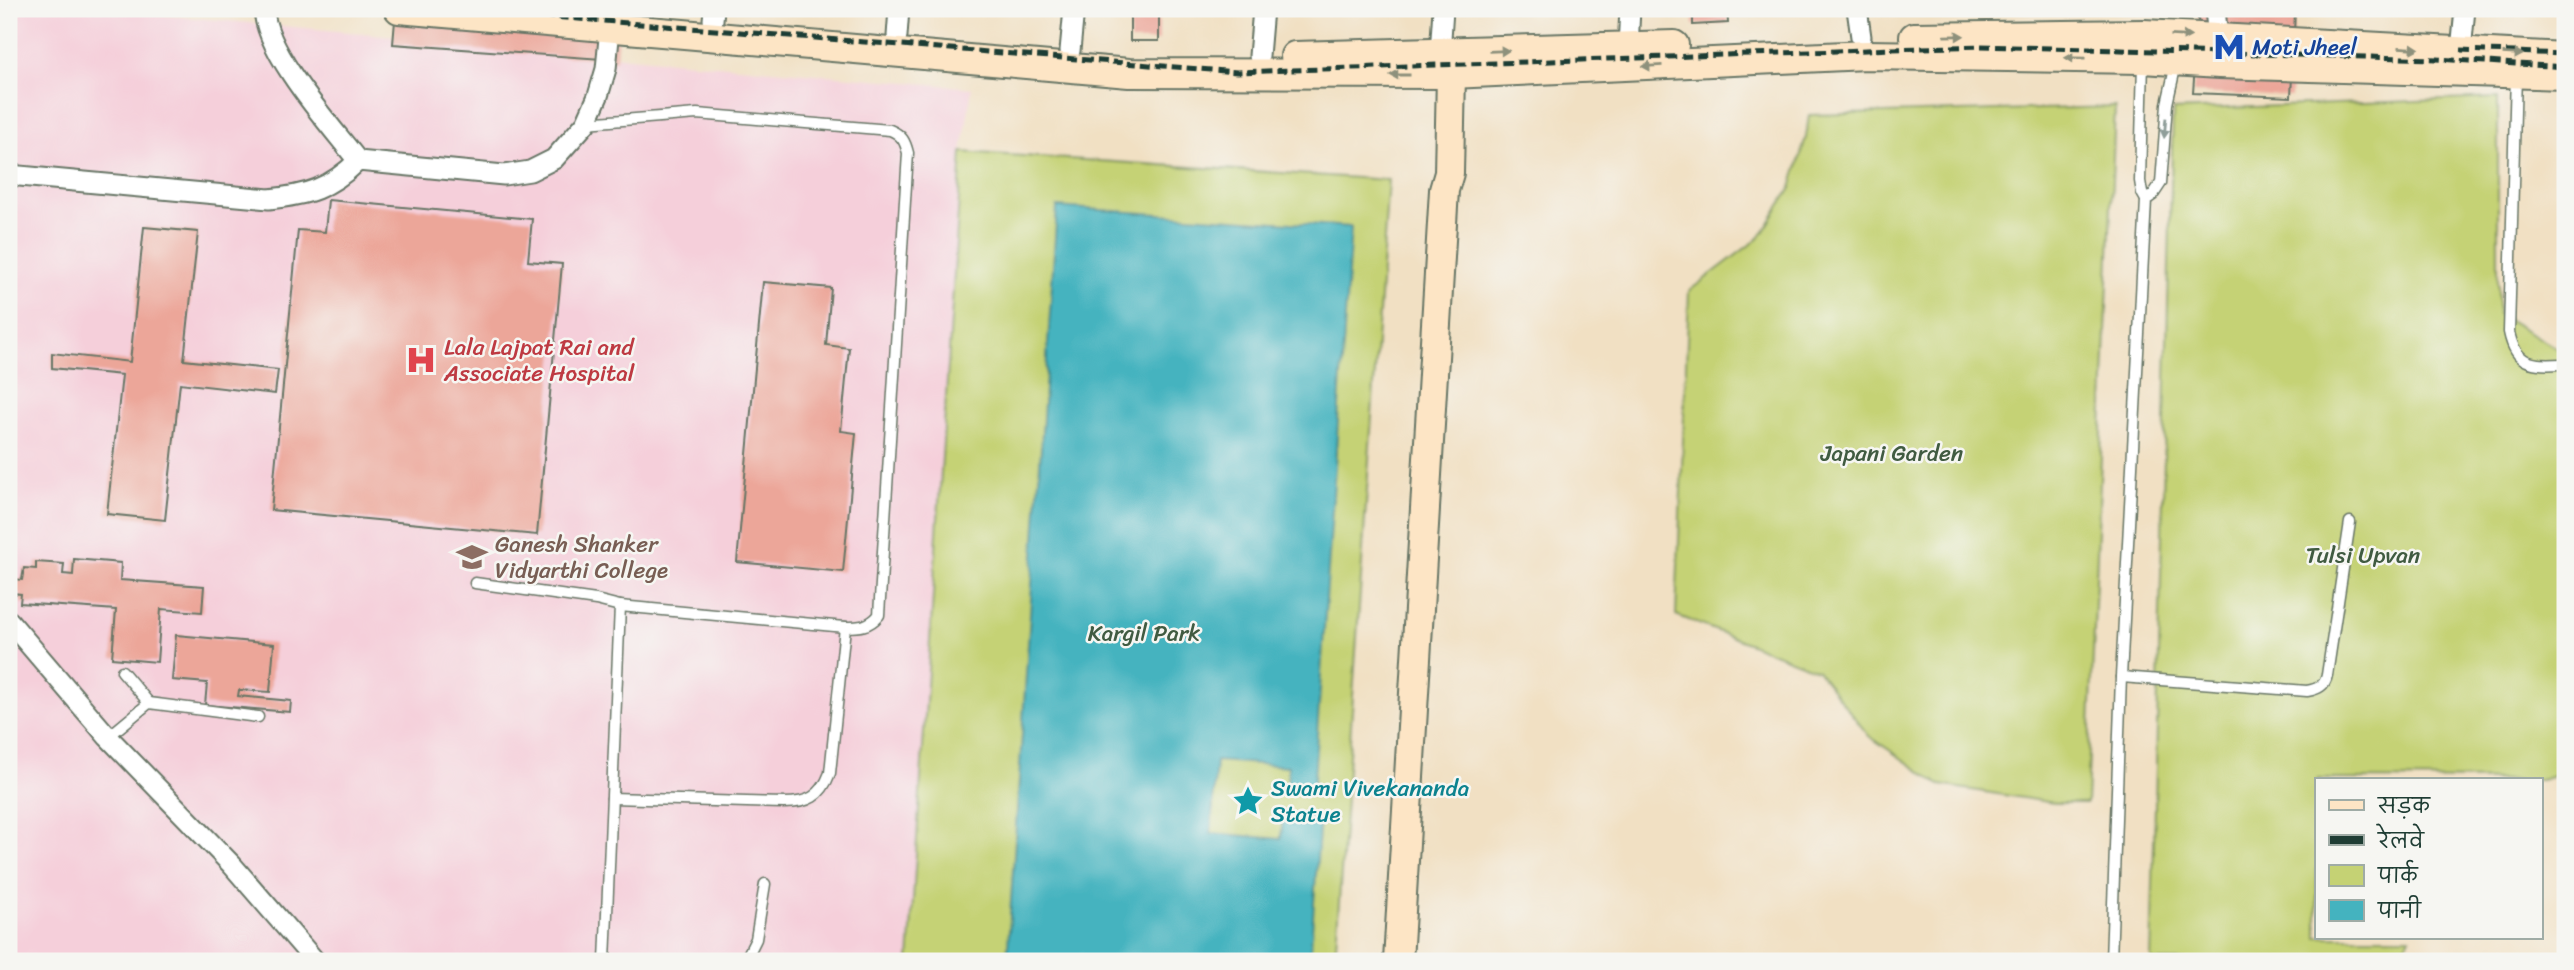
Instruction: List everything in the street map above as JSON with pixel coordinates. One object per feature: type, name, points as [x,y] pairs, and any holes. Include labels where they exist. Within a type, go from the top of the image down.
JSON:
[{"type":"main road","points":[[399,9],[610,27],[823,38],[1129,73],[1442,68],[2143,46],[2177,61],[2219,50],[2461,51],[2565,57]]},
{"type":"main road","points":[[580,9],[714,14],[823,38],[898,22],[1070,51],[1131,55],[1259,56],[1442,68],[1628,47],[1861,37],[2219,50],[2516,74],[2565,75]]},
{"type":"main road","points":[[1398,961],[1444,190],[1438,172],[1442,68]]},
{"type":"street","points":[[264,9],[270,37],[309,101],[358,161],[504,175],[530,171],[554,159],[586,123],[606,69],[610,27]]},
{"type":"street","points":[[1070,51],[1074,9]]},
{"type":"street","points":[[1259,56],[1263,9]]},
{"type":"street","points":[[1442,68],[1443,9]]},
{"type":"street","points":[[1628,47],[1630,9]]},
{"type":"street","points":[[1857,9],[1861,37]]},
{"type":"street","points":[[2215,9],[2219,50]]},
{"type":"street","points":[[2461,51],[2465,9]]},
{"type":"street","points":[[9,174],[269,199],[298,196],[322,188],[342,176],[358,161]]},
{"type":"street","points":[[9,621],[108,737],[232,865],[315,961]]},
{"type":"lane","points":[[2111,961],[2121,677],[2146,200],[2141,193],[2140,180],[2143,46]]},
{"type":"lane","points":[[2146,200],[2161,183],[2167,104],[2177,61]]},
{"type":"lane","points":[[2516,74],[2509,332],[2518,356],[2529,363],[2565,365]]},
{"type":"lane","points":[[475,583],[596,600],[620,606],[845,627],[873,623],[878,615],[908,153],[905,142],[900,134],[890,130],[697,114],[586,123]]},
{"type":"lane","points":[[2121,677],[2307,691],[2319,687],[2325,682],[2350,522]]},
{"type":"lane","points":[[605,961],[620,606]]},
{"type":"lane","points":[[612,798],[802,803],[815,796],[826,784],[830,773],[845,627]]},
{"type":"lane","points":[[122,671],[149,703],[258,717]]},
{"type":"lane","points":[[108,737],[149,703]]},
{"type":"lane","points":[[745,961],[756,939],[765,884]]},
{"type":"shaded area","name":"Ganesh Shanker Vidyarthi College","points":[[9,9],[94,9],[972,88],[962,152],[909,961],[9,961]]},
{"type":"green space","name":"Tulsi Upvan","points":[[2498,98],[2498,314],[2565,353],[2565,548],[2555,776],[2542,780],[2315,778],[2315,939],[2409,939],[2400,961],[2151,961],[2173,110]]},
{"type":"green space","name":"Japani Garden","points":[[2115,107],[2087,803],[2054,803],[1940,785],[1869,736],[1817,670],[1676,615],[1689,291],[1760,237],[1791,188],[1806,137],[1809,115]]},
{"type":"green space","name":"Kargil Park","points":[[962,152],[1388,180],[1335,961],[909,961]]},
{"type":"water","name":"Kargil Park","points":[[1057,207],[1351,227],[1313,794],[1287,792],[1288,766],[1216,761],[1211,833],[1281,839],[1283,814],[1320,816],[1310,961],[1007,961]]},
{"type":"building","points":[[396,9],[620,9],[616,60],[393,44]]},
{"type":"building","points":[[1130,9],[1159,9],[1159,41],[1130,41]]},
{"type":"building","points":[[1693,9],[1727,9],[1728,23],[1693,25]]},
{"type":"building","points":[[2199,9],[2295,11],[2291,97],[2193,93]]},
{"type":"building","points":[[328,200],[532,219],[528,261],[562,264],[537,535],[271,510],[298,230],[325,232]]},
{"type":"building","points":[[144,227],[198,232],[184,360],[278,370],[275,394],[180,383],[165,520],[107,514],[122,375],[52,368],[52,353],[130,362]]},
{"type":"building","points":[[763,282],[831,288],[826,345],[849,348],[841,431],[856,433],[843,572],[737,562]]},
{"type":"building","points":[[74,559],[121,563],[120,580],[204,586],[202,612],[161,609],[157,662],[112,658],[116,610],[20,603],[21,594],[12,593],[13,579],[22,580],[24,568],[36,569],[36,562],[64,564],[63,574],[73,575]]},
{"type":"building","points":[[176,635],[274,644],[270,692],[239,690],[238,696],[291,701],[290,712],[205,705],[207,683],[172,680]]},
{"type":"railway","points":[[454,9],[1237,72],[1980,46],[2437,59],[2565,67]]},
{"type":"railway","points":[[2461,50],[2565,54]]},
{"type":"place","name":"Moti Jheel","points":[[2229,47]]},
{"type":"place","name":"Lala Lajpat Rai and Associate Hospital","points":[[421,360]]},
{"type":"place","name":"Ganesh Shanker Vidyarthi College","points":[[472,557]]},
{"type":"place","name":"Swami Vivekananda Statue","points":[[1248,801]]}]
